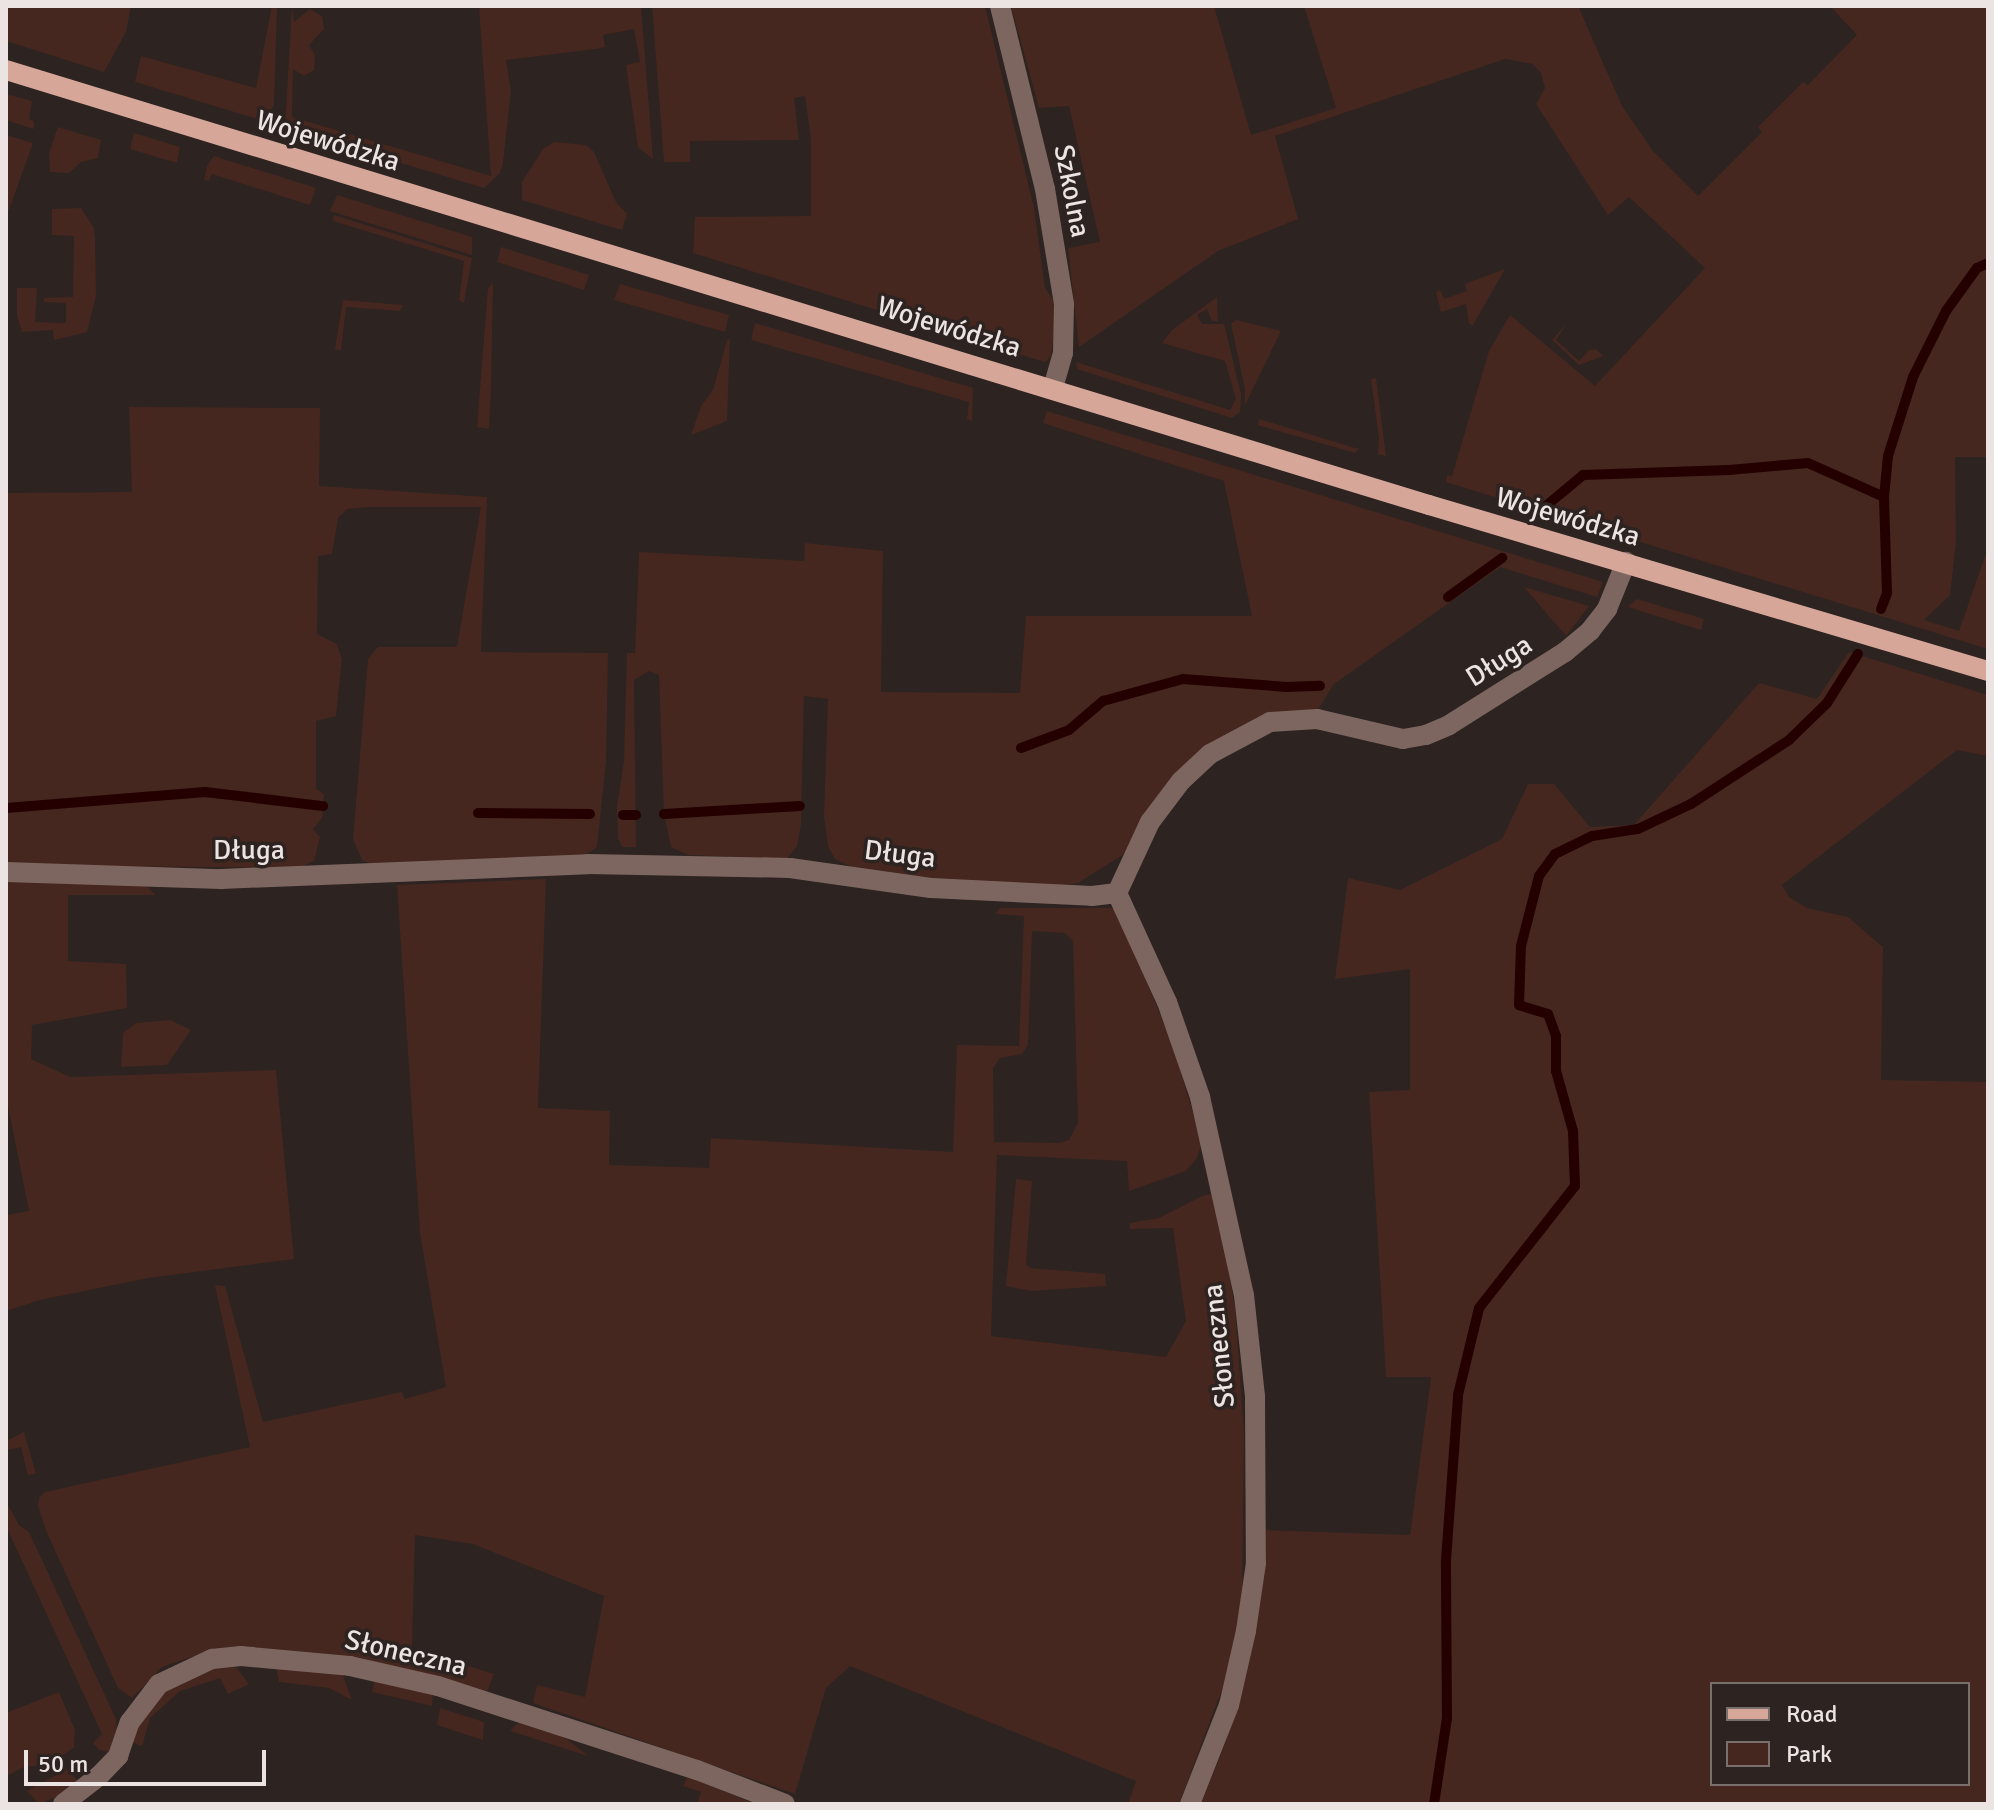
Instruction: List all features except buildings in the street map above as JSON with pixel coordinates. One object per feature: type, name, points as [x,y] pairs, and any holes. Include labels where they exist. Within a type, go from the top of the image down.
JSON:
[{"type":"main road","name":"Wojewódzka","points":[[6,70],[317,168],[1988,671]]},
{"type":"street","name":"Szkolna","points":[[1000,6],[1045,189],[1064,304],[1063,353],[1053,388]]},
{"type":"street","name":"Długa","points":[[6,872],[163,879],[298,878],[588,864],[790,868],[931,888],[1092,896],[1117,893],[1150,822],[1181,781],[1210,754],[1270,722],[1317,719],[1403,739],[1426,735],[1449,725],[1565,652],[1590,631],[1607,609],[1626,562]]},
{"type":"street","name":"Słoneczna","points":[[1117,893],[1167,1002],[1200,1097],[1244,1295],[1255,1396],[1256,1563],[1246,1631],[1229,1705],[1190,1804]]},
{"type":"street","name":"Słoneczna","points":[[63,1804],[99,1776],[118,1756],[130,1722],[159,1684],[212,1659],[241,1656],[350,1666],[438,1686],[697,1770],[785,1804]]},
{"type":"green space","points":[[6,6],[131,6],[126,32],[104,72],[6,41]]},
{"type":"green space","points":[[272,6],[277,6],[274,105],[264,121],[135,82],[141,56],[256,88]]},
{"type":"green space","points":[[292,6],[294,22],[310,9],[322,16],[324,29],[309,45],[315,55],[314,70],[304,76],[293,69],[292,117],[491,176],[479,6],[641,6],[653,159],[638,147],[626,65],[640,62],[634,29],[603,35],[605,47],[506,60],[511,91],[503,163],[500,173],[484,188],[285,128]]},
{"type":"green space","points":[[652,6],[985,6],[1034,208],[1045,288],[1054,301],[1056,315],[1051,356],[1045,362],[693,253],[695,217],[811,216],[811,140],[805,96],[794,98],[799,140],[690,141],[690,162],[664,162]]},
{"type":"green space","points":[[1011,6],[1214,6],[1251,135],[1336,108],[1304,6],[1578,6],[1622,106],[1653,151],[1698,196],[1762,132],[1758,127],[1803,82],[1808,85],[1857,35],[1830,6],[1988,6],[1988,457],[1955,457],[1956,542],[1950,595],[1924,620],[1959,631],[1988,548],[1988,649],[1446,482],[1447,475],[1452,476],[1489,351],[1510,315],[1595,386],[1705,268],[1629,197],[1608,215],[1536,104],[1545,88],[1541,73],[1533,64],[1505,59],[1275,136],[1298,219],[1218,251],[1079,347],[1068,248],[1100,242],[1069,106],[1039,108]]},
{"type":"green space","points":[[6,94],[32,101],[29,119],[34,121],[34,129],[6,120]]},
{"type":"green space","points":[[58,127],[101,140],[98,158],[81,162],[69,173],[50,172],[49,153]]},
{"type":"green space","points":[[134,133],[180,147],[177,163],[130,149]]},
{"type":"green space","points":[[6,135],[33,143],[6,218]]},
{"type":"green space","points":[[554,142],[586,145],[594,152],[616,202],[627,214],[622,230],[522,200],[522,182],[543,149]]},
{"type":"green space","points":[[214,156],[316,188],[310,205],[212,174],[209,181],[204,180],[207,166]]},
{"type":"green space","points":[[337,195],[472,237],[472,255],[330,211]]},
{"type":"green space","points":[[81,208],[94,228],[95,238],[96,296],[87,332],[54,340],[53,330],[22,332],[17,315],[17,288],[37,288],[35,322],[66,323],[66,303],[44,302],[44,298],[73,297],[74,236],[52,235],[52,209]]},
{"type":"green space","points":[[334,215],[472,258],[464,303],[459,300],[464,261],[333,221]]},
{"type":"green space","points":[[501,247],[589,275],[584,290],[497,262]]},
{"type":"green space","points":[[1505,269],[1473,325],[1469,324],[1466,304],[1441,312],[1436,292],[1440,290],[1444,299],[1467,291],[1465,284]]},
{"type":"green space","points":[[493,283],[489,429],[477,427],[488,288]]},
{"type":"green space","points":[[620,284],[729,315],[725,332],[614,300]]},
{"type":"green space","points":[[1217,297],[1218,321],[1212,321],[1207,309],[1197,315],[1202,324],[1224,324],[1241,394],[1240,412],[1232,418],[1077,369],[1076,362],[1230,410],[1236,399],[1225,361],[1162,343],[1172,330]]},
{"type":"green space","points":[[343,300],[403,305],[400,311],[346,307],[341,351],[335,349]]},
{"type":"green space","points":[[1236,320],[1281,331],[1245,405],[1245,389],[1231,324]]},
{"type":"green space","points":[[755,323],[973,388],[972,421],[967,419],[969,402],[751,340]]},
{"type":"green space","points":[[1567,323],[1556,340],[1579,361],[1589,350],[1596,349],[1603,356],[1579,365],[1552,340]]},
{"type":"green space","points":[[730,339],[727,421],[691,435],[701,406],[713,390],[727,340]]},
{"type":"green space","points":[[1376,378],[1386,456],[1378,454],[1379,438],[1371,379]]},
{"type":"green space","points":[[129,407],[320,408],[319,486],[487,497],[481,652],[608,653],[606,761],[597,847],[579,859],[374,865],[362,860],[353,839],[368,659],[378,647],[457,647],[481,507],[370,507],[347,509],[338,518],[332,554],[318,556],[317,634],[337,644],[342,659],[336,716],[316,721],[316,789],[324,794],[322,818],[313,829],[320,837],[314,861],[299,868],[6,865],[6,493],[132,492]]},
{"type":"green space","points":[[1047,411],[1603,582],[1597,597],[1500,567],[1334,684],[1315,714],[1249,727],[1121,856],[1078,883],[1052,887],[929,880],[852,867],[835,859],[828,846],[824,816],[828,699],[804,696],[801,824],[797,846],[787,859],[688,855],[671,847],[664,814],[659,675],[649,671],[634,680],[636,847],[622,847],[618,838],[617,806],[624,761],[627,653],[635,653],[639,552],[804,561],[805,543],[883,551],[881,692],[1020,693],[1026,616],[1252,616],[1224,481],[1043,423]]},
{"type":"green space","points":[[1259,419],[1359,448],[1355,453],[1258,425]]},
{"type":"green space","points":[[1524,587],[1589,606],[1566,636]]},
{"type":"green space","points":[[1637,599],[1704,619],[1701,630],[1628,607]]},
{"type":"green space","points":[[1849,652],[1988,695],[1988,756],[1957,750],[1782,885],[1789,897],[1807,908],[1848,917],[1883,947],[1881,1080],[1988,1082],[1988,1804],[1201,1804],[1226,1742],[1249,1656],[1266,1530],[1410,1535],[1431,1377],[1386,1377],[1369,1092],[1410,1090],[1410,969],[1335,979],[1348,878],[1400,890],[1502,839],[1528,784],[1554,784],[1590,827],[1634,825],[1759,683],[1817,699]]},
{"type":"green space","points":[[546,879],[538,1108],[610,1111],[609,1165],[709,1168],[711,1138],[953,1152],[957,1045],[1019,1046],[1024,916],[995,914],[1000,908],[1116,908],[1171,1041],[1202,1142],[1197,1158],[1186,1171],[1129,1191],[1127,1161],[997,1155],[991,1336],[1166,1357],[1186,1321],[1173,1228],[1130,1229],[1130,1223],[1159,1218],[1202,1196],[1210,1194],[1216,1199],[1235,1308],[1244,1432],[1242,1611],[1222,1689],[1179,1804],[1128,1804],[1136,1781],[850,1666],[826,1688],[795,1794],[533,1703],[537,1685],[585,1697],[604,1596],[473,1544],[415,1535],[412,1648],[494,1674],[487,1692],[358,1657],[241,1646],[215,1649],[162,1667],[132,1698],[118,1688],[47,1533],[38,1506],[39,1498],[45,1492],[250,1447],[215,1285],[225,1286],[263,1422],[402,1392],[405,1399],[446,1387],[420,1233],[397,885]],"holes":[[[1032,931],[1065,933],[1073,941],[1078,1123],[1069,1140],[1059,1143],[994,1142],[993,1068],[1000,1058],[1022,1054],[1028,1045]]]},
{"type":"green space","points":[[6,881],[146,885],[155,895],[68,895],[68,961],[126,964],[127,1008],[32,1025],[31,1059],[70,1077],[276,1070],[294,1259],[148,1278],[40,1300],[6,1311],[6,1215],[29,1211],[6,1096]]},
{"type":"green space","points":[[170,1020],[191,1030],[167,1065],[121,1067],[123,1033],[136,1023]]},
{"type":"green space","points":[[1016,1179],[1032,1181],[1026,1264],[1030,1268],[1105,1274],[1106,1286],[1031,1291],[1006,1286]]},
{"type":"green space","points":[[24,1432],[36,1474],[28,1475],[21,1447],[6,1450],[6,1441]]},
{"type":"green space","points":[[6,1501],[19,1525],[29,1532],[116,1719],[117,1729],[109,1752],[99,1750],[93,1743],[102,1734],[6,1526]]},
{"type":"green space","points":[[275,1663],[342,1673],[352,1700],[329,1688],[279,1682]]},
{"type":"green space","points":[[236,1667],[249,1684],[228,1694],[220,1678],[180,1691],[150,1718],[142,1746],[131,1742],[137,1727],[167,1689],[214,1668]]},
{"type":"green space","points":[[375,1679],[433,1694],[432,1706],[372,1692]]},
{"type":"green space","points":[[59,1692],[75,1730],[74,1747],[51,1764],[24,1767],[6,1776],[6,1713]]},
{"type":"green space","points":[[440,1708],[484,1722],[483,1740],[437,1725]]},
{"type":"green space","points":[[520,1721],[558,1732],[588,1756],[510,1731]]},
{"type":"green space","points":[[67,1769],[78,1781],[58,1796],[39,1804],[27,1791]]},
{"type":"green space","points":[[688,1776],[755,1804],[697,1804],[701,1792],[683,1786]]},
{"type":"waterway","points":[[1881,609],[1887,593],[1884,497],[1888,456],[1913,377],[1946,311],[1977,268],[1988,263]]},
{"type":"waterway","points":[[1541,510],[1583,475],[1729,470],[1808,463],[1884,497]]},
{"type":"waterway","points":[[1448,597],[1502,558]]},
{"type":"waterway","points":[[1434,1804],[1447,1718],[1446,1560],[1458,1395],[1479,1308],[1575,1186],[1573,1131],[1556,1071],[1556,1036],[1548,1014],[1519,1005],[1521,946],[1539,876],[1555,854],[1592,836],[1638,829],[1691,804],[1789,740],[1827,703],[1858,654]]},
{"type":"waterway","points":[[1021,748],[1069,730],[1103,701],[1183,679],[1287,687],[1320,686]]},
{"type":"waterway","points":[[6,808],[205,792],[323,806]]},
{"type":"waterway","points":[[664,814],[800,806]]},
{"type":"waterway","points":[[478,813],[590,814]]},
{"type":"waterway","points":[[623,815],[636,815]]}]
